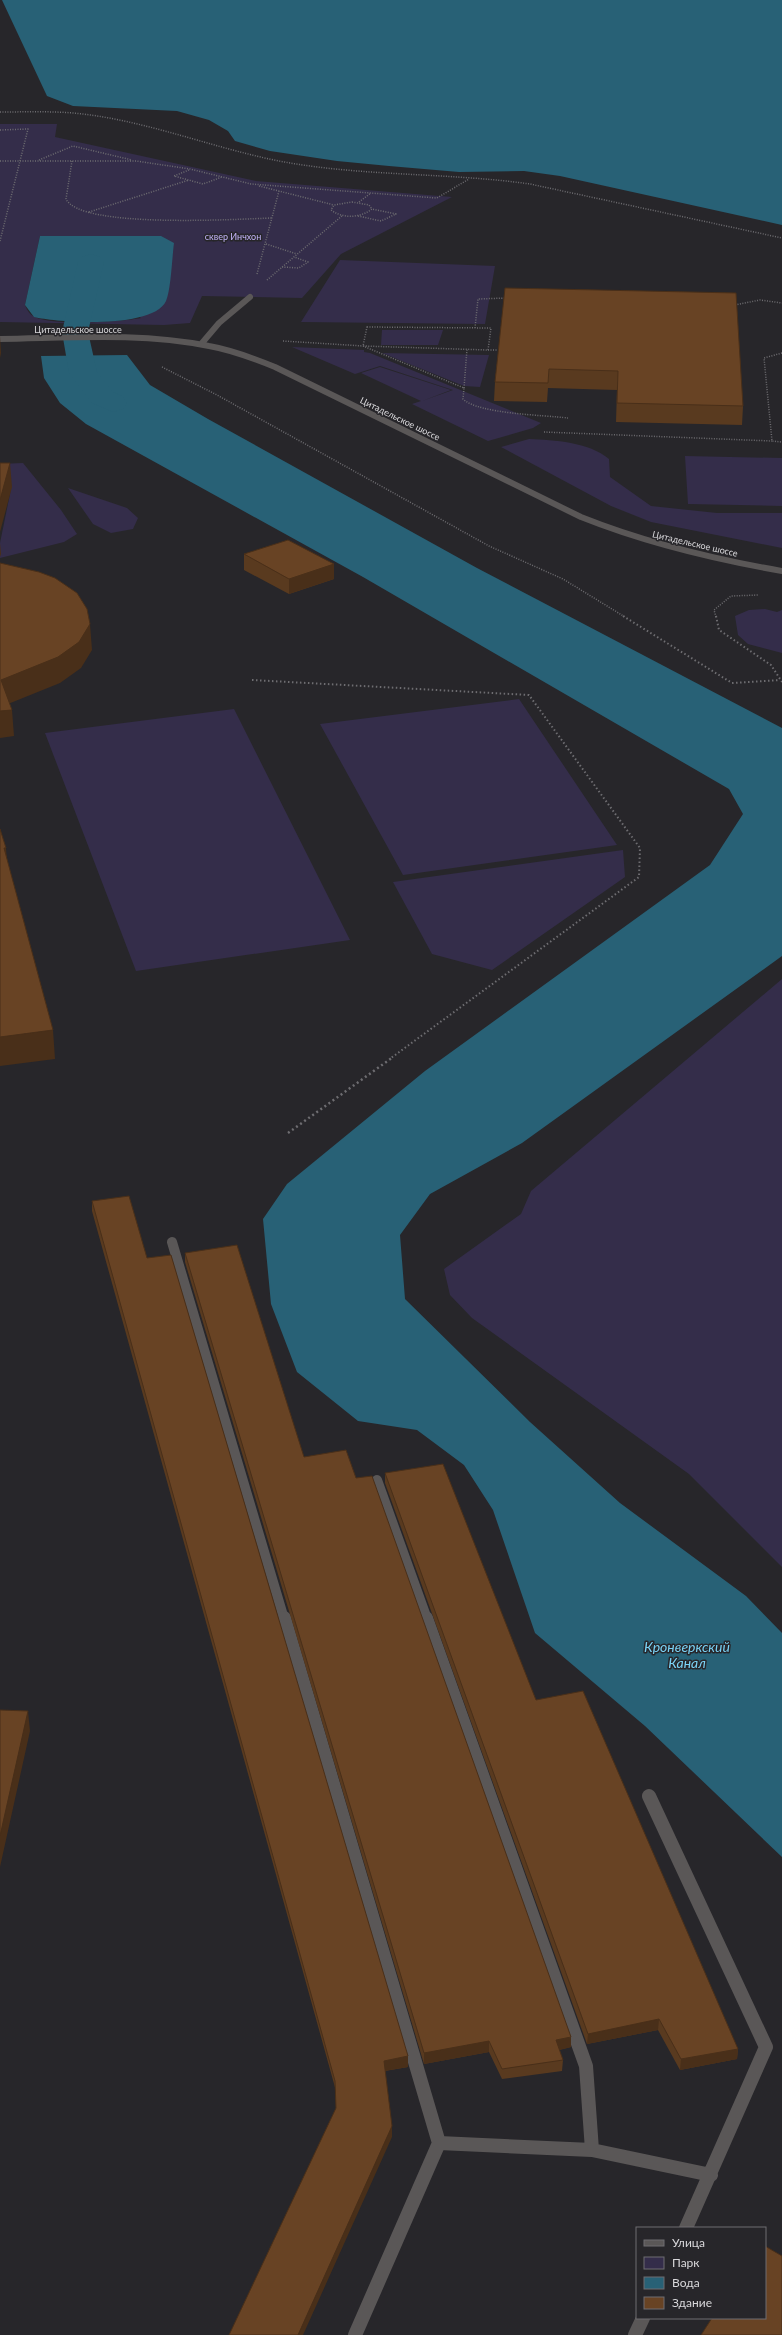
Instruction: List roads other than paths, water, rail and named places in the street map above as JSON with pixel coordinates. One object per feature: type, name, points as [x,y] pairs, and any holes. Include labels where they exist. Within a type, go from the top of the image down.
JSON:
[{"type":"street","points":[[202,343],[219,324],[251,295]]},
{"type":"street","name":"Цитадельское шоссе","points":[[0,339],[156,339],[202,343],[251,355],[581,518],[610,530],[690,553],[782,571]]},
{"type":"street","points":[[172,1242],[439,2143],[355,2335]]},
{"type":"street","points":[[377,1480],[586,2066],[592,2150]]},
{"type":"street","points":[[648,1796],[766,2047],[711,2175],[686,2227]]},
{"type":"street","points":[[439,2143],[592,2150],[711,2175]]},
{"type":"street","points":[[635,2335],[643,2319]]},
{"type":"water","points":[[2,0],[782,0],[782,225],[560,176],[524,171],[459,172],[389,166],[337,161],[270,151],[235,141],[228,131],[209,120],[177,111],[73,106],[47,96]]},
{"type":"water","points":[[40,236],[161,236],[174,243],[168,296],[166,301],[158,310],[143,316],[125,320],[83,322],[34,317],[25,305]]},
{"type":"water","name":"Кронверкский Канал","points":[[127,355],[150,385],[208,419],[477,568],[782,728],[782,956],[522,1143],[430,1194],[400,1235],[405,1299],[530,1422],[620,1503],[746,1596],[782,1633],[782,1857],[645,1726],[535,1633],[493,1510],[464,1465],[417,1430],[358,1421],[297,1372],[271,1304],[263,1219],[287,1184],[425,1071],[710,865],[743,814],[729,789],[363,577],[86,424],[60,403],[44,378],[41,356]]},
{"type":"waterway","points":[[91,262],[75,332],[83,373],[102,397],[113,403]]},
{"type":"park label","name":"сквер Инчхон","points":[[233,237]]}]
